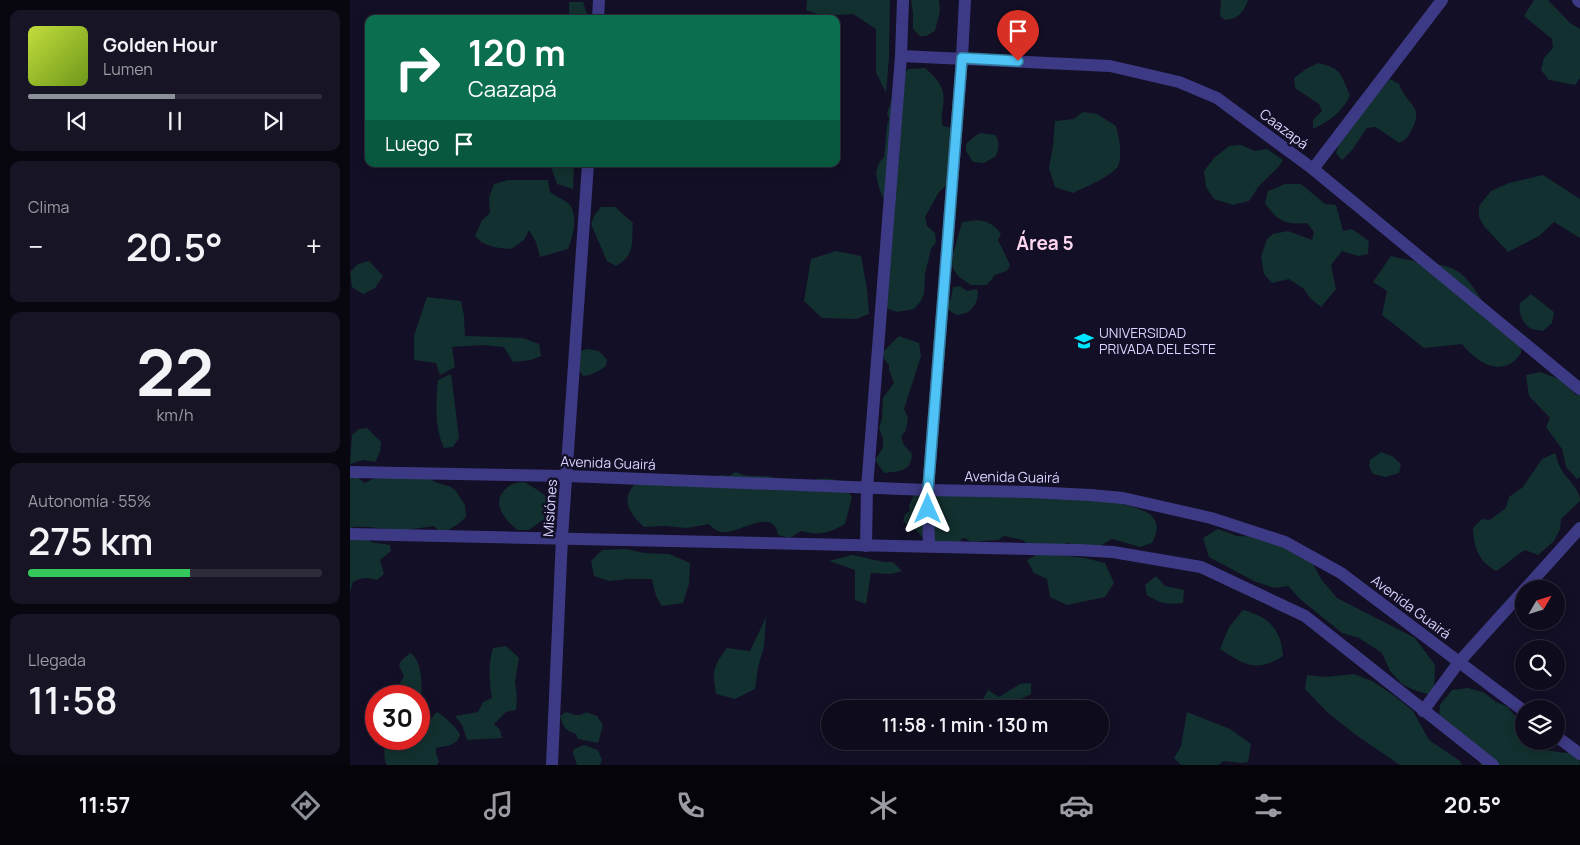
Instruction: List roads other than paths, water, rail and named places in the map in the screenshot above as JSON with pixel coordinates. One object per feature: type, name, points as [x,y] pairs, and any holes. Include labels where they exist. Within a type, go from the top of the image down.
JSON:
[{"type":"street","points":[[598,15],[599,0]]},
{"type":"street","points":[[866,546],[867,488],[901,56],[903,0]]},
{"type":"street","points":[[929,546],[928,490],[965,0]]},
{"type":"street","points":[[1313,169],[1442,0]]},
{"type":"street","name":"Caazapá","points":[[901,56],[1110,66],[1179,82],[1217,98],[1313,169],[1580,389]]},
{"type":"street","name":"Misiónes","points":[[552,765],[562,537],[588,167]]},
{"type":"street","name":"Avenida Guairá","points":[[350,472],[567,476],[1090,495],[1123,498],[1220,521],[1285,542],[1341,573],[1515,704]]},
{"type":"street","points":[[1533,580],[1580,528]]},
{"type":"street","points":[[350,534],[562,537],[1113,552],[1201,567],[1305,616],[1493,765]]},
{"type":"street","points":[[1423,711],[1459,662],[1515,600]]},
{"type":"street","points":[[1565,743],[1580,754]]},
{"type":"place","name":"UNIVERSIDAD PRIVADA DEL ESTE","points":[[1084,341]]},
{"type":"district","name":"Área 5","points":[[1045,243]]}]
